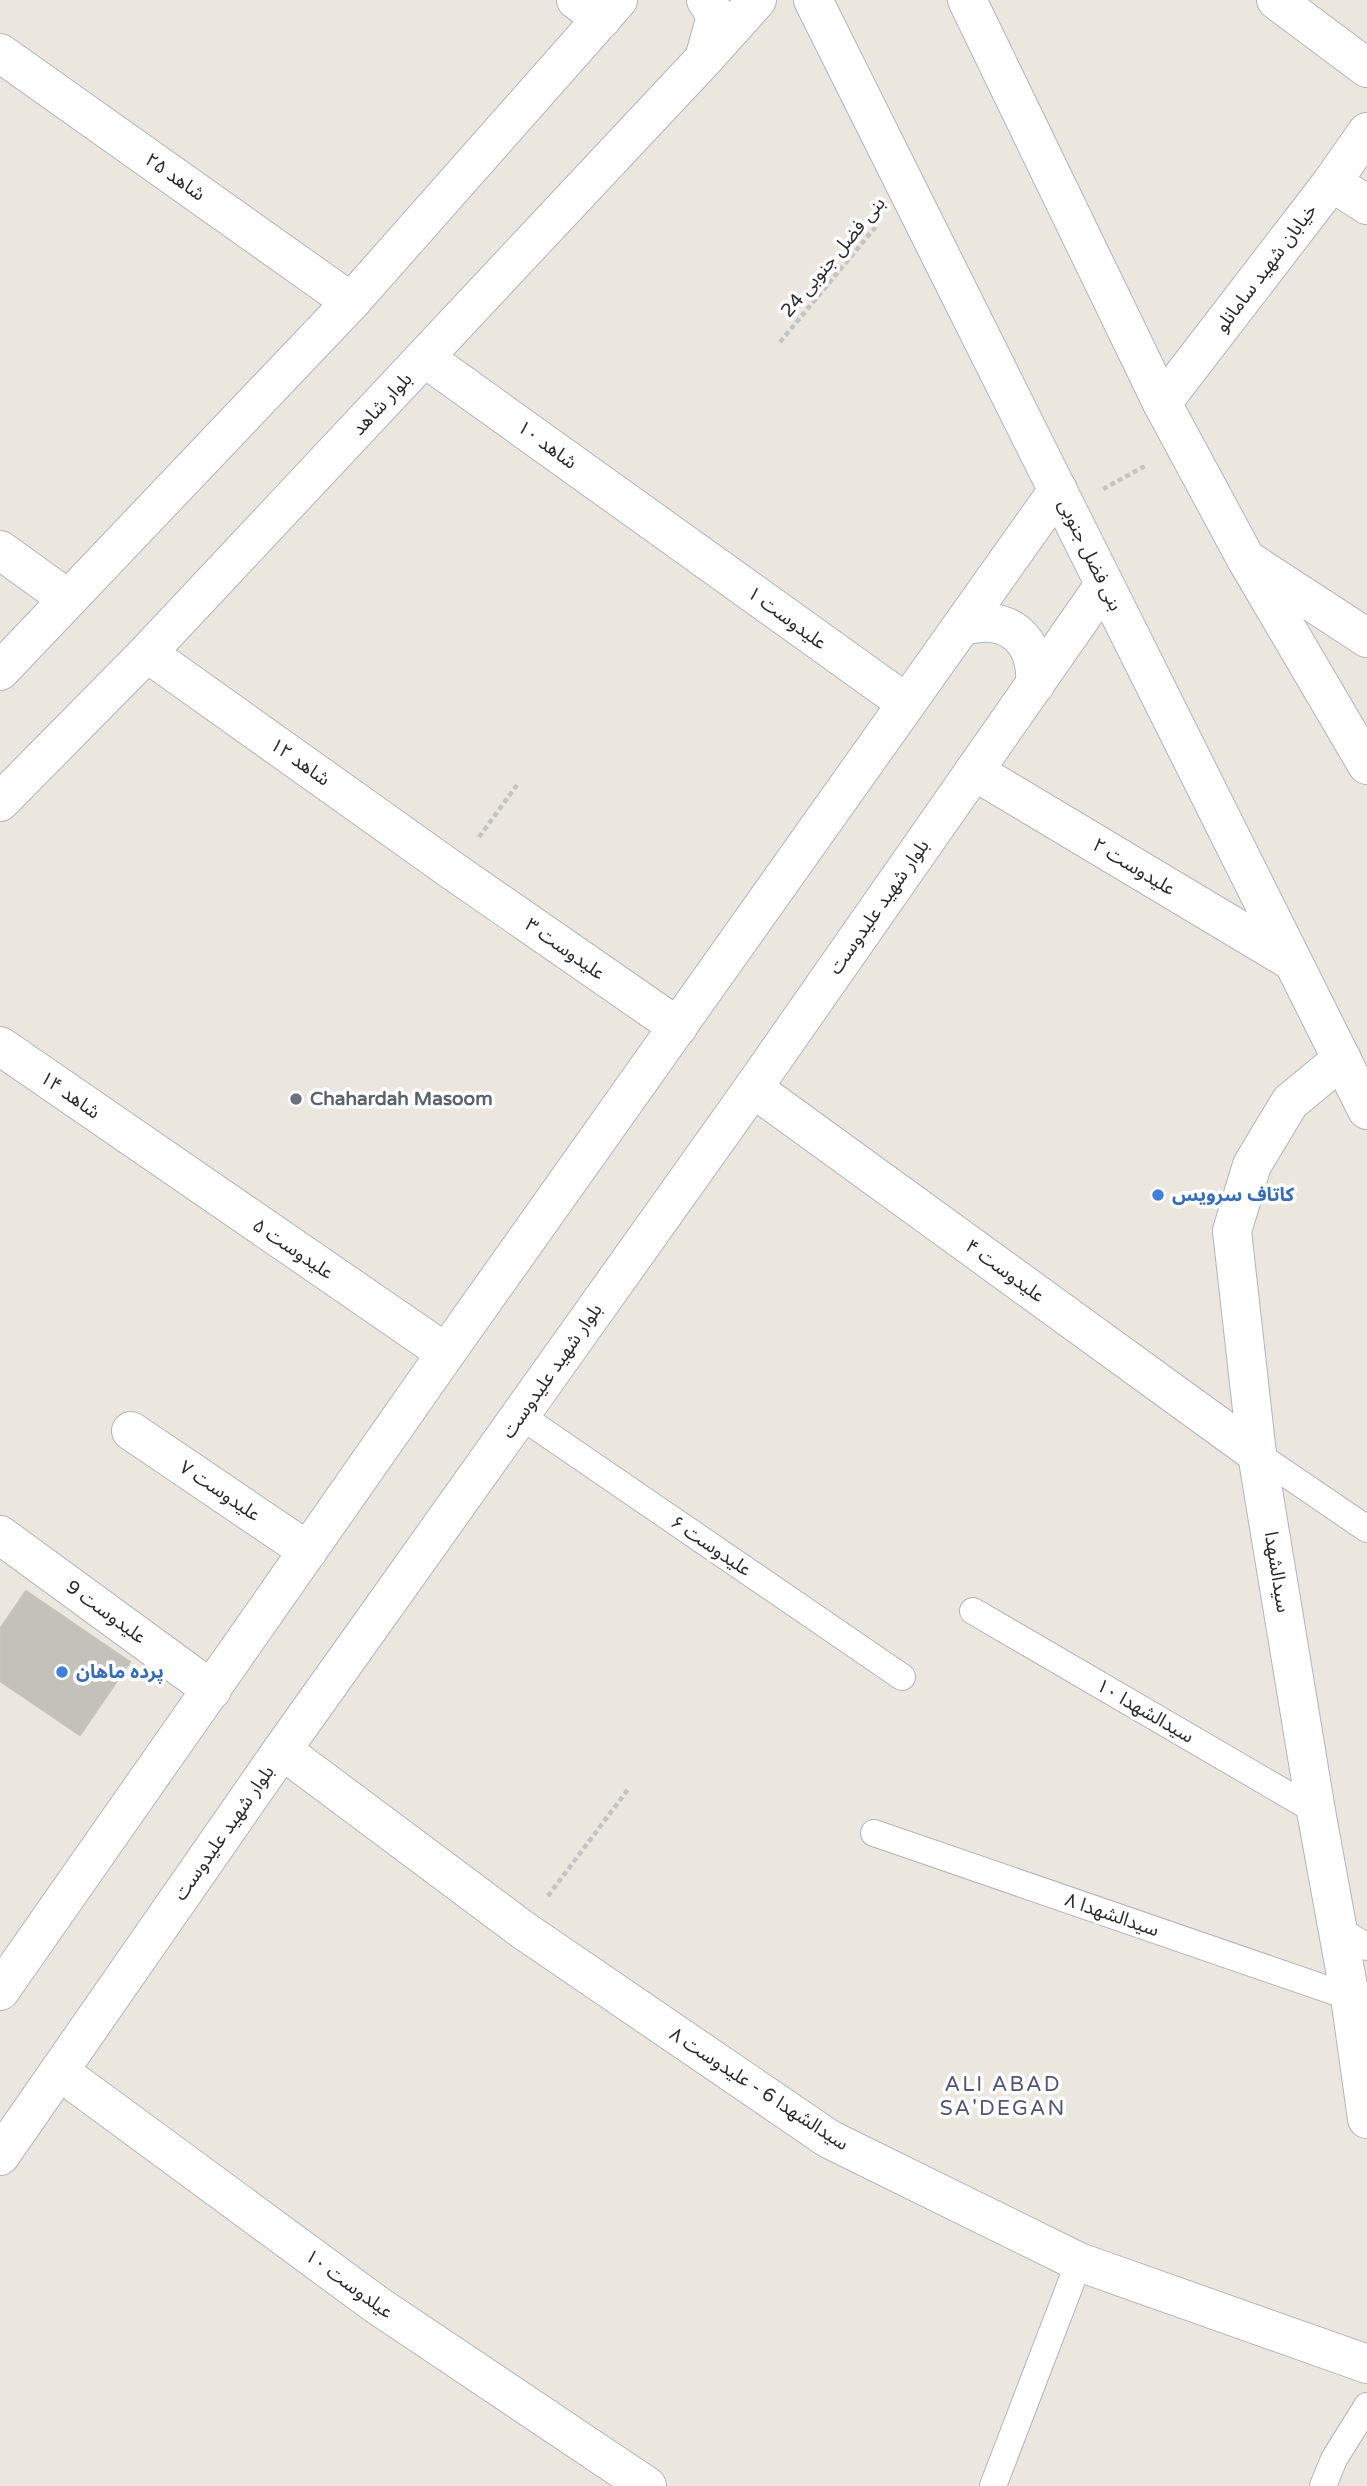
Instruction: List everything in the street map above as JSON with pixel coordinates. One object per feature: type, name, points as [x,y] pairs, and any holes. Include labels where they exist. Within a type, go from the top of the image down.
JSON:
[{"type":"main road","points":[[705,59],[716,16],[706,0]]},
{"type":"main road","name":"بلوار شاهد","points":[[0,802],[147,653],[705,59],[757,0]]},
{"type":"main road","name":"بنی فضل جنوبی","points":[[813,0],[1367,1110]]},
{"type":"main road","points":[[967,0],[1163,403],[1246,559],[1367,765]]},
{"type":"main road","points":[[1276,0],[1367,68]]},
{"type":"main road","points":[[0,671],[351,302],[599,6]]},
{"type":"main road","name":"شاهد ۲۵","points":[[0,53],[351,302]]},
{"type":"main road","name":"خیابان شهید سامانلو","points":[[1163,403],[1332,182],[1367,132]]},
{"type":"main road","points":[[1332,182],[1367,205]]},
{"type":"main road","name":"شاهد ۱۰","points":[[425,358],[669,533]]},
{"type":"main road","points":[[0,1990],[906,703],[1062,500]]},
{"type":"main road","name":"علیدوست ۱","points":[[669,533],[906,703]]},
{"type":"main road","points":[[0,550],[68,599]]},
{"type":"main road","points":[[1246,559],[1367,638]]},
{"type":"main road","name":"بلوار شهید علیدوست","points":[[0,2157],[282,1750],[753,1088],[1104,584]]},
{"type":"main road","points":[[962,627],[978,622],[995,622],[1010,628],[1023,639],[1032,653],[1036,668],[1035,685]]},
{"type":"main road","name":"شاهد ۱۲","points":[[147,653],[453,871]]},
{"type":"main road","name":"علیدوست ۲","points":[[974,771],[1293,962]]},
{"type":"main road","name":"علیدوست ۳","points":[[453,871],[678,1027]]},
{"type":"main road","name":"شاهد ۱۴","points":[[0,1046],[140,1145]]},
{"type":"main road","name":"سیدالشهدا","points":[[1342,1059],[1290,1102],[1252,1165],[1232,1231],[1257,1454],[1316,1811],[1352,1937],[1350,1997],[1367,2119]]},
{"type":"main road","name":"علیدوست ۴","points":[[753,1088],[1257,1454]]},
{"type":"main road","name":"علیدوست ۵","points":[[140,1145],[446,1353]]},
{"type":"main road","name":"علیدوست ۷","points":[[131,1431],[308,1551]]},
{"type":"main road","name":"علیدوست 9","points":[[0,1535],[212,1690]]},
{"type":"main road","name":"سیدالشهدا 6 - علیدوست ۸","points":[[282,1750],[523,1930],[829,2139],[1079,2262],[1367,2364]]},
{"type":"main road","name":"عیلدوست ۱۰","points":[[59,2071],[377,2305],[648,2486]]},
{"type":"lane","name":"علیدوست ۶","points":[[521,1416],[902,1677]]},
{"type":"lane","points":[[1257,1454],[1367,1529]]},
{"type":"lane","name":"سیدالشهدا ۱۰","points":[[973,1611],[1316,1811]]},
{"type":"lane","name":"سیدالشهدا ۸","points":[[874,1833],[1350,1997]]},
{"type":"lane","points":[[993,2486],[1079,2262]]},
{"type":"lane","points":[[1323,2486],[1334,2459],[1367,2406]]},
{"type":"path","name":"بنی فضل جنوبی 24","points":[[780,342],[907,189]]},
{"type":"path","points":[[1062,500],[1185,444]]},
{"type":"path","points":[[453,871],[517,785]]},
{"type":"path","points":[[523,1930],[629,1788]]},
{"type":"building","name":"پرده ماهان","points":[[26,1591],[130,1662],[80,1735],[0,1681],[0,1629]]},
{"type":"place","name":"Chahardah Masoom","points":[[296,1099]]},
{"type":"place","name":"کاتاف سرویس","points":[[1158,1195]]},
{"type":"place","name":"پرده ماهان","points":[[62,1672]]},
{"type":"district","name":"ALI ABAD SA'DEGAN","points":[[1003,2096]]}]
